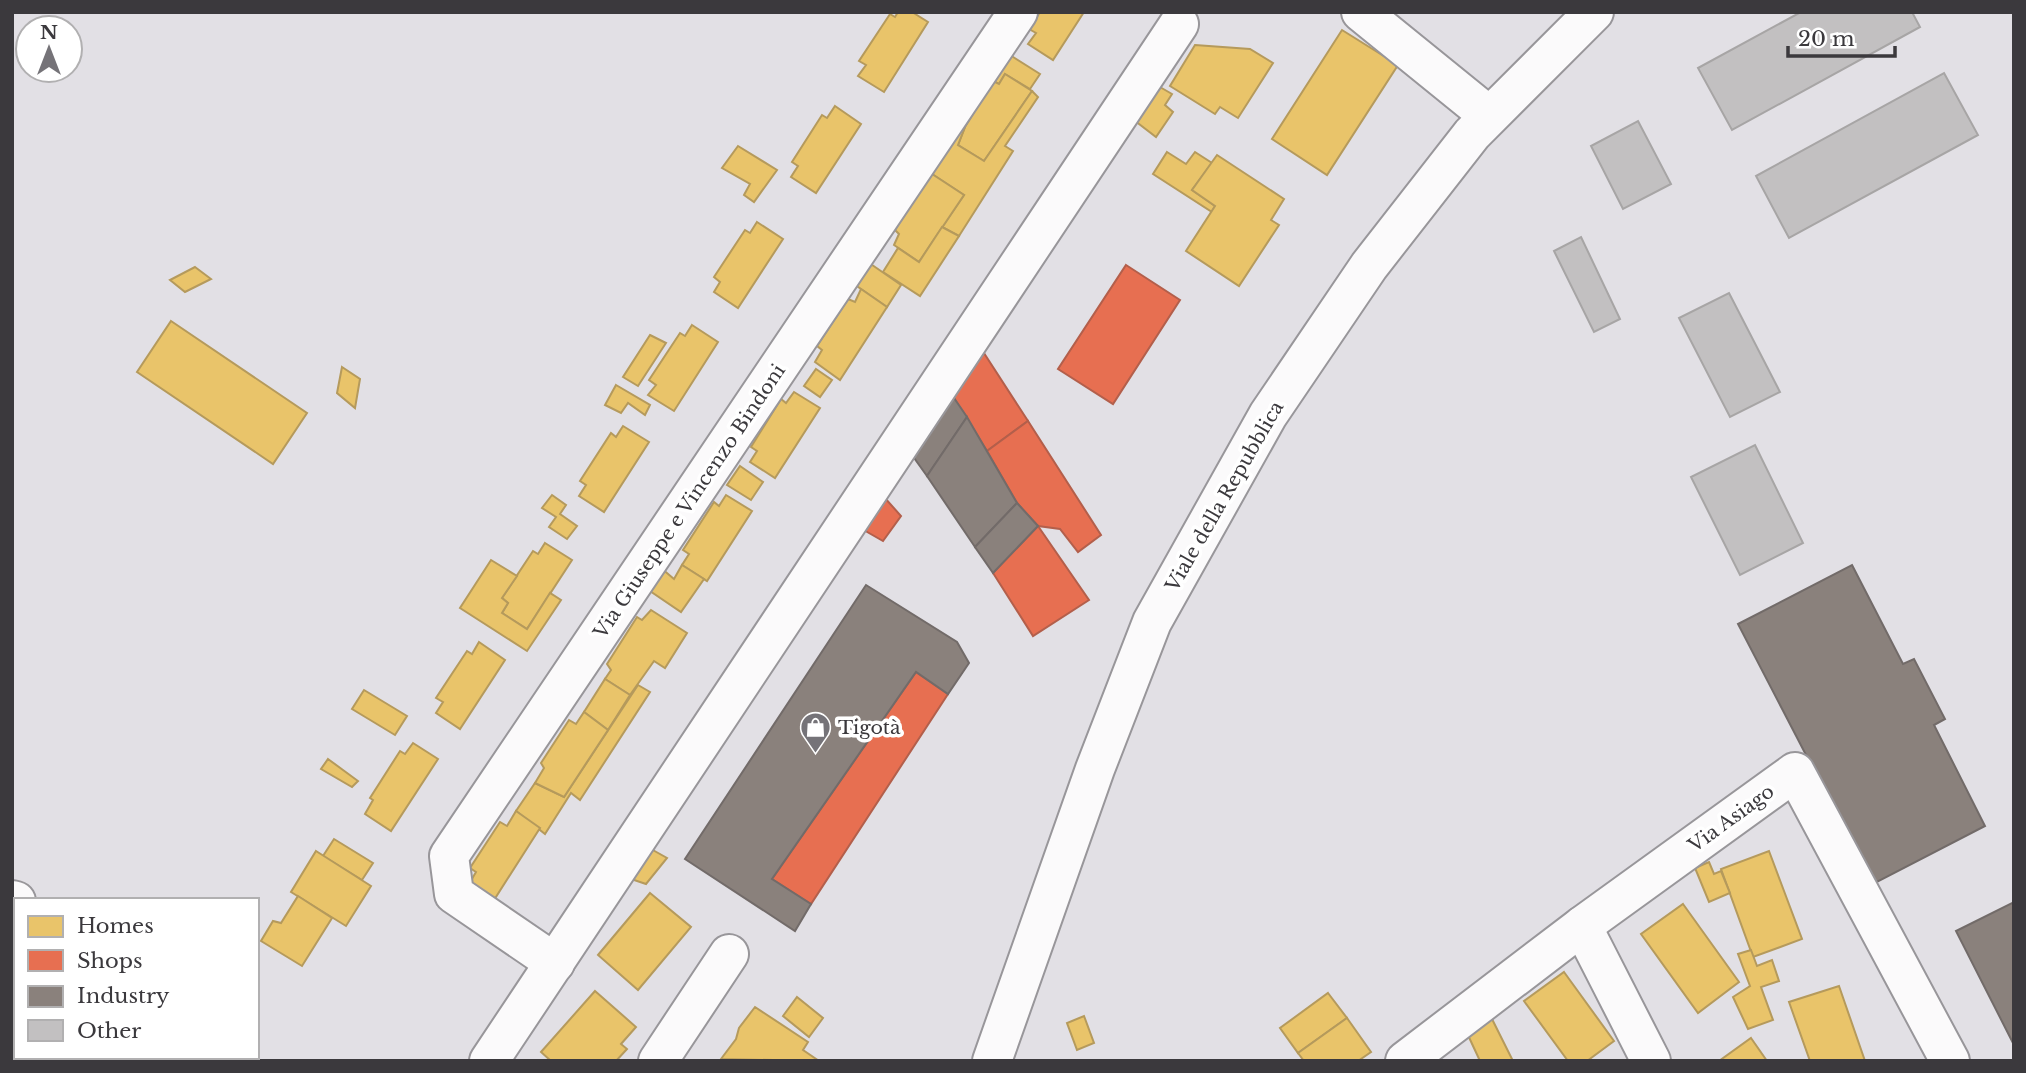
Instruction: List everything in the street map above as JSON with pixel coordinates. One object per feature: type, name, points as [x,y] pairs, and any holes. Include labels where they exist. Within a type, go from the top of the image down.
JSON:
[{"type":"street","name":"Via Giuseppe e Vincenzo Bindoni","points":[[555,963],[454,894],[449,856],[1018,12]]},
{"type":"street","points":[[1361,12],[1488,115]]},
{"type":"street","name":"Viale della Repubblica","points":[[992,1061],[1095,769],[1152,622],[1268,415],[1369,266],[1488,115],[1594,12]]},
{"type":"street","points":[[489,1061],[1179,24]]},
{"type":"street","name":"Via Asiago","points":[[1405,1061],[1582,926],[1795,772],[1950,1061]]},
{"type":"street","points":[[1582,926],[1651,1061]]},
{"type":"street","points":[[658,1061],[729,954]]},
{"type":"building: Homes","points":[[898,12],[912,12],[928,22],[884,92],[858,76],[866,65],[859,61],[890,14],[895,17]]},
{"type":"building: Homes","points":[[1040,12],[1084,12],[1053,60],[1028,44],[1036,33],[1029,29]]},
{"type":"building: Homes","points":[[1342,30],[1398,65],[1327,175],[1272,139]]},
{"type":"building: Homes","points":[[1195,45],[1250,49],[1273,63],[1238,118],[1220,107],[1215,114],[1170,86]]},
{"type":"building: Homes","points":[[1002,50],[1040,74],[1030,89],[1005,74],[999,84],[985,76]]},
{"type":"building: Homes","points":[[1005,74],[1032,91],[984,161],[958,145],[965,127],[993,81],[999,84]]},
{"type":"building: Homes","points":[[1153,83],[1172,94],[1165,105],[1173,112],[1156,137],[1130,117]]},
{"type":"building: Homes","points":[[1032,91],[1038,97],[1005,146],[1013,151],[959,236],[942,227],[964,195],[929,172],[955,119],[965,127],[958,145],[984,161]]},
{"type":"building: Homes","points":[[835,106],[861,124],[816,193],[791,177],[798,166],[792,162],[822,115],[827,118]]},
{"type":"building: Homes","points":[[738,146],[777,170],[754,202],[744,195],[750,184],[722,168]]},
{"type":"building: Homes","points":[[1167,152],[1186,164],[1195,152],[1212,163],[1192,190],[1215,206],[1212,212],[1153,174]]},
{"type":"building: Homes","points":[[1217,155],[1284,199],[1271,220],[1279,225],[1239,286],[1186,251],[1215,206],[1192,190]]},
{"type":"building: Homes","points":[[929,172],[964,195],[919,262],[894,245],[899,234],[895,230]]},
{"type":"building: Homes","points":[[757,222],[783,239],[738,308],[714,292],[720,282],[714,277],[745,230],[750,233]]},
{"type":"building: Homes","points":[[942,227],[959,236],[920,296],[883,272],[898,248],[919,262]]},
{"type":"building: Homes","points":[[865,260],[901,285],[887,307],[851,282]]},
{"type":"building: Homes","points":[[195,267],[211,279],[185,292],[170,280]]},
{"type":"building: Homes","points":[[861,289],[887,307],[840,380],[815,362],[822,350],[817,346],[848,299],[855,302]]},
{"type":"building: Homes","points":[[171,321],[307,413],[273,464],[137,372]]},
{"type":"building: Homes","points":[[692,325],[718,342],[674,411],[648,395],[656,385],[649,380],[680,333],[685,336]]},
{"type":"building: Homes","points":[[650,335],[666,343],[638,386],[623,377]]},
{"type":"building: Homes","points":[[342,367],[360,379],[355,408],[337,393]]},
{"type":"building: Homes","points":[[816,369],[832,380],[820,397],[804,386]]},
{"type":"building: Homes","points":[[616,385],[650,405],[645,415],[628,403],[621,413],[605,405]]},
{"type":"building: Homes","points":[[794,392],[820,408],[775,478],[750,462],[757,451],[751,447],[781,399],[786,403]]},
{"type":"building: Homes","points":[[623,426],[649,442],[604,512],[579,496],[586,485],[580,481],[611,433],[616,437]]},
{"type":"building: Homes","points":[[740,466],[763,482],[751,500],[727,485]]},
{"type":"building: Homes","points":[[552,495],[566,505],[560,514],[577,526],[567,539],[549,527],[556,517],[542,508]]},
{"type":"building: Homes","points":[[726,495],[752,511],[707,581],[682,565],[689,554],[683,550],[714,502],[719,506]]},
{"type":"building: Homes","points":[[545,543],[572,560],[527,629],[502,613],[508,603],[502,598],[533,551],[538,554]]},
{"type":"building: Homes","points":[[491,560],[517,576],[502,598],[508,603],[502,613],[527,629],[550,593],[561,600],[527,651],[460,608]]},
{"type":"building: Homes","points":[[682,565],[704,579],[681,612],[647,589],[661,568],[674,579]]},
{"type":"building: Homes","points":[[651,610],[687,633],[665,668],[654,661],[630,695],[605,679],[611,670],[607,664],[637,617],[642,620]]},
{"type":"building: Homes","points":[[479,642],[505,660],[460,729],[436,713],[443,702],[436,698],[467,651],[472,654]]},
{"type":"building: Homes","points":[[605,679],[630,695],[608,730],[584,712]]},
{"type":"building: Homes","points":[[638,685],[650,692],[580,800],[571,793],[545,834],[516,811],[535,783],[564,797]]},
{"type":"building: Homes","points":[[364,690],[407,716],[395,735],[352,709]]},
{"type":"building: Homes","points":[[584,712],[608,730],[564,797],[535,783],[544,768],[541,763],[569,720],[576,724]]},
{"type":"building: Homes","points":[[413,743],[438,759],[391,831],[365,814],[373,800],[370,798],[400,751],[405,754]]},
{"type":"building: Homes","points":[[328,759],[358,781],[352,787],[321,769]]},
{"type":"building: Homes","points":[[516,811],[540,828],[494,900],[469,884],[476,872],[470,868],[500,822],[507,826]]},
{"type":"building: Homes","points":[[334,839],[373,863],[362,880],[323,856]]},
{"type":"building: Homes","points":[[651,849],[667,858],[646,884],[631,879]]},
{"type":"building: Homes","points":[[316,851],[371,886],[346,926],[291,892]]},
{"type":"building: Homes","points":[[1769,851],[1802,939],[1753,957],[1721,869]]},
{"type":"building: Homes","points":[[1709,862],[1714,874],[1721,871],[1730,893],[1709,902],[1695,868]]},
{"type":"building: Homes","points":[[650,893],[691,927],[638,990],[598,955]]},
{"type":"building: Homes","points":[[298,896],[332,918],[302,966],[261,941],[273,921],[281,923]]},
{"type":"building: Homes","points":[[1683,904],[1739,982],[1698,1013],[1641,934]]},
{"type":"building: Homes","points":[[1751,950],[1757,966],[1772,960],[1779,981],[1761,987],[1773,1020],[1748,1029],[1733,997],[1750,986],[1738,954]]},
{"type":"building: Homes","points":[[1564,972],[1614,1041],[1587,1061],[1568,1061],[1524,1001]]},
{"type":"building: Homes","points":[[1839,986],[1865,1061],[1810,1061],[1789,1002]]},
{"type":"building: Homes","points":[[595,991],[636,1027],[621,1044],[627,1049],[616,1061],[551,1061],[541,1052]]},
{"type":"building: Homes","points":[[1328,993],[1347,1018],[1298,1053],[1280,1028]]},
{"type":"building: Homes","points":[[797,997],[823,1018],[809,1037],[783,1016]]},
{"type":"building: Homes","points":[[755,1007],[808,1042],[803,1050],[819,1061],[721,1059]]},
{"type":"building: Homes","points":[[1084,1016],[1094,1043],[1077,1050],[1067,1023]]},
{"type":"building: Homes","points":[[1491,1017],[1513,1061],[1480,1061],[1467,1033]]},
{"type":"building: Homes","points":[[1347,1018],[1371,1052],[1358,1061],[1304,1061],[1298,1053]]},
{"type":"building: Homes","points":[[1751,1038],[1767,1061],[1719,1061]]},
{"type":"building: Shops","points":[[1126,265],[1180,300],[1113,404],[1058,369]]},
{"type":"building: Shops","points":[[982,350],[1028,421],[987,451],[952,395]]},
{"type":"building: Shops","points":[[1028,421],[1101,535],[1078,552],[1060,529],[1038,526],[1017,503],[987,451]]},
{"type":"building: Shops","points":[[884,497],[901,516],[883,541],[862,529]]},
{"type":"building: Shops","points":[[1038,526],[1089,600],[1033,636],[993,573]]},
{"type":"building: Shops","points":[[916,672],[948,694],[811,904],[772,879]]},
{"type":"building: Industry","points":[[952,395],[967,417],[927,476],[912,455]]},
{"type":"building: Industry","points":[[967,417],[1017,503],[975,547],[927,476]]},
{"type":"building: Industry","points":[[1017,503],[1038,526],[993,573],[975,547]]},
{"type":"building: Industry","points":[[1852,565],[1903,664],[1914,659],[1945,719],[1934,725],[1985,826],[1873,884],[1738,624]]},
{"type":"building: Industry","points":[[866,585],[957,642],[969,663],[948,694],[916,672],[772,879],[811,904],[795,931],[685,859]]},
{"type":"building: Industry","points":[[2014,902],[2014,1045],[1956,931]]},
{"type":"building: Other","points":[[1801,12],[1912,12],[1920,27],[1732,130],[1698,68]]},
{"type":"building: Other","points":[[1944,73],[1978,135],[1789,238],[1756,176]]},
{"type":"building: Other","points":[[1638,121],[1671,184],[1623,209],[1591,146]]},
{"type":"building: Other","points":[[1581,237],[1620,319],[1594,332],[1554,251]]},
{"type":"building: Other","points":[[1729,293],[1780,392],[1730,417],[1679,318]]},
{"type":"building: Other","points":[[1755,445],[1803,543],[1740,575],[1691,477]]},
{"type":"place","name":"Tigotà","points":[[815,754]]}]
